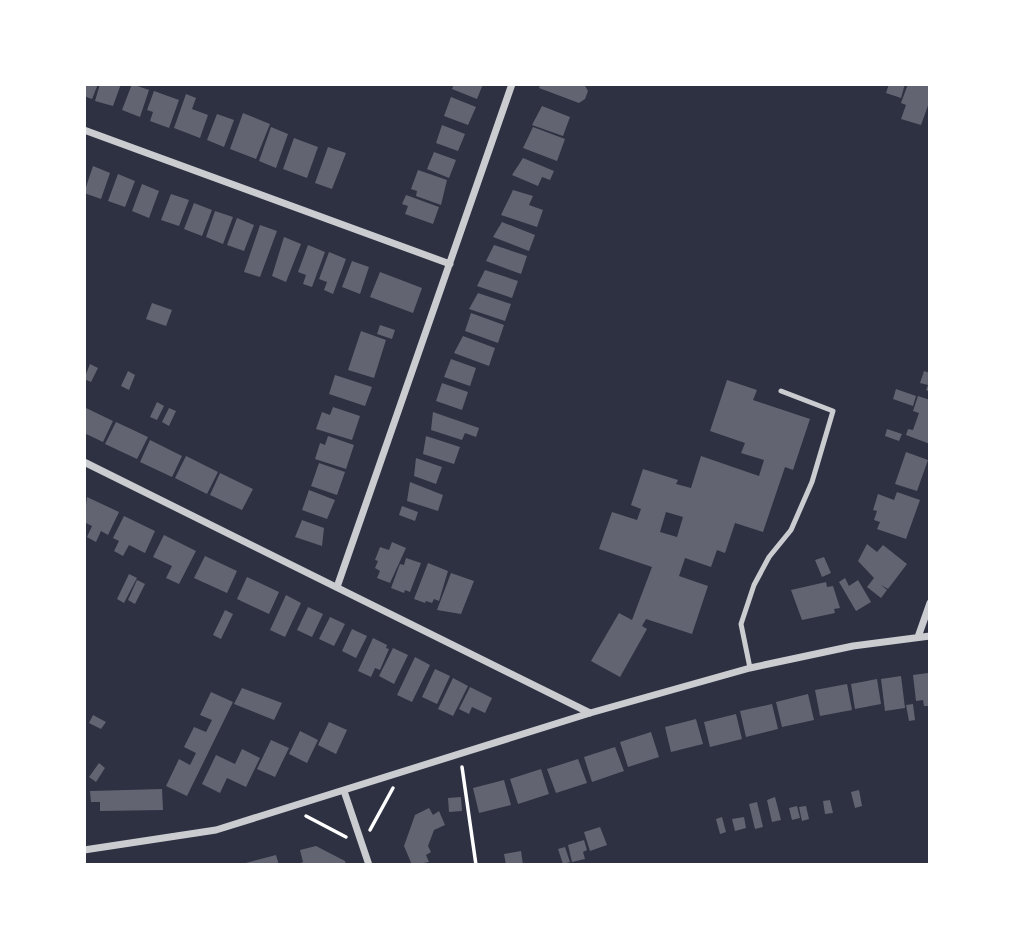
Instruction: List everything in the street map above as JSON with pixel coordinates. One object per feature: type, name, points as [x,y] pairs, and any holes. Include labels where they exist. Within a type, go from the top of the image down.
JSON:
[{"type":"street","points":[[337,587],[513,84]]},
{"type":"street","points":[[84,130],[450,264]]},
{"type":"street","points":[[84,462],[590,713]]},
{"type":"street","points":[[918,637],[930,603]]},
{"type":"street","points":[[84,850],[216,830],[590,713],[750,668],[930,636]]},
{"type":"street","points":[[344,791],[369,865]]},
{"type":"lane","points":[[750,668],[741,624],[754,585],[769,557],[791,530],[812,482],[833,411],[781,391]]},
{"type":"path","points":[[461,754],[476,865]]},
{"type":"building","points":[[84,84],[98,84],[92,99],[84,96]]},
{"type":"building","points":[[100,84],[121,84],[113,106],[95,101]]},
{"type":"building","points":[[132,84],[149,90],[140,117],[122,110]]},
{"type":"building","points":[[454,84],[483,84],[477,99],[452,89]]},
{"type":"building","points":[[541,84],[584,84],[588,91],[585,99],[579,103],[539,88]]},
{"type":"building","points":[[889,84],[905,84],[901,98],[886,93]]},
{"type":"building","points":[[908,84],[930,84],[930,100],[921,125],[901,119],[906,105],[901,103]]},
{"type":"building","points":[[154,91],[179,100],[169,128],[150,121],[153,112],[147,110]]},
{"type":"building","points":[[186,94],[196,98],[192,109],[208,115],[200,138],[174,128]]},
{"type":"building","points":[[451,97],[476,107],[468,125],[444,116]]},
{"type":"building","points":[[542,106],[570,117],[563,136],[532,125]]},
{"type":"building","points":[[243,113],[270,124],[256,159],[230,149]]},
{"type":"building","points":[[217,114],[234,120],[224,147],[207,140]]},
{"type":"building","points":[[442,125],[465,134],[458,151],[436,143]]},
{"type":"building","points":[[271,127],[288,134],[276,168],[259,161]]},
{"type":"building","points":[[533,127],[565,139],[557,161],[523,148]]},
{"type":"building","points":[[294,138],[318,147],[307,178],[283,169]]},
{"type":"building","points":[[328,147],[346,153],[332,189],[315,183]]},
{"type":"building","points":[[434,152],[456,160],[449,178],[427,169]]},
{"type":"building","points":[[523,158],[554,171],[550,180],[542,177],[538,186],[512,175]]},
{"type":"building","points":[[93,166],[110,173],[101,199],[84,193]]},
{"type":"building","points":[[418,170],[447,180],[441,205],[416,196],[417,191],[411,189]]},
{"type":"building","points":[[118,174],[135,181],[125,207],[108,201]]},
{"type":"building","points":[[142,184],[159,191],[149,218],[132,211]]},
{"type":"building","points":[[513,190],[533,196],[529,205],[543,210],[537,227],[501,215]]},
{"type":"building","points":[[171,194],[189,200],[179,226],[161,220]]},
{"type":"building","points":[[406,195],[439,207],[433,224],[405,214],[408,206],[402,204]]},
{"type":"building","points":[[194,203],[212,210],[202,236],[184,229]]},
{"type":"building","points":[[215,211],[233,217],[223,244],[206,237]]},
{"type":"building","points":[[237,218],[254,225],[244,251],[227,245]]},
{"type":"building","points":[[502,222],[535,235],[529,251],[493,237]]},
{"type":"building","points":[[260,225],[277,231],[260,277],[244,272]]},
{"type":"building","points":[[284,237],[301,244],[286,282],[272,276]]},
{"type":"building","points":[[308,245],[325,252],[312,287],[303,284],[306,275],[298,272]]},
{"type":"building","points":[[494,245],[527,256],[521,274],[486,261]]},
{"type":"building","points":[[329,252],[346,259],[333,294],[324,290],[327,282],[319,279]]},
{"type":"building","points":[[352,261],[369,267],[360,294],[342,287]]},
{"type":"building","points":[[485,270],[518,281],[512,298],[477,286]]},
{"type":"building","points":[[380,272],[422,288],[413,313],[370,297]]},
{"type":"building","points":[[478,293],[511,304],[505,321],[469,309]]},
{"type":"building","points":[[152,303],[172,310],[166,326],[146,319]]},
{"type":"building","points":[[471,313],[504,325],[498,343],[465,331]]},
{"type":"building","points":[[380,325],[395,330],[392,339],[377,334]]},
{"type":"building","points":[[361,331],[386,340],[374,378],[348,370]]},
{"type":"building","points":[[463,336],[495,348],[489,366],[454,353]]},
{"type":"building","points":[[451,359],[476,368],[470,386],[444,377]]},
{"type":"building","points":[[90,364],[98,368],[91,382],[84,379]]},
{"type":"building","points":[[128,371],[135,375],[129,390],[121,386]]},
{"type":"building","points":[[924,371],[930,373],[930,392],[926,390],[928,385],[920,383]]},
{"type":"building","points":[[335,375],[372,387],[365,406],[329,394]]},
{"type":"building","points":[[727,380],[757,390],[753,400],[810,419],[793,470],[785,467],[763,532],[735,523],[725,553],[717,550],[711,567],[685,558],[679,576],[708,586],[692,634],[646,619],[642,626],[647,629],[620,677],[591,661],[619,613],[632,620],[652,567],[599,549],[612,512],[637,520],[641,509],[631,505],[643,469],[678,480],[676,484],[691,488],[701,456],[759,476],[764,460],[741,453],[745,443],[710,431]],"holes":[[[666,512],[683,517],[677,537],[660,532]]]},
{"type":"building","points":[[442,383],[468,392],[462,410],[436,401]]},
{"type":"building","points":[[896,389],[916,396],[913,406],[893,399]]},
{"type":"building","points":[[918,396],[930,400],[930,444],[906,435],[908,429],[913,430],[919,413],[913,411]]},
{"type":"building","points":[[157,402],[164,406],[157,420],[150,417]]},
{"type":"building","points":[[84,407],[113,421],[103,442],[84,433]]},
{"type":"building","points":[[333,407],[360,416],[352,440],[316,429],[322,412],[330,415]]},
{"type":"building","points":[[169,408],[176,411],[169,426],[162,422]]},
{"type":"building","points":[[433,412],[479,428],[476,437],[465,433],[462,440],[431,430]]},
{"type":"building","points":[[116,422],[148,437],[137,459],[105,444]]},
{"type":"building","points":[[887,429],[902,434],[899,441],[885,436]]},
{"type":"building","points":[[328,436],[354,445],[346,469],[315,459],[320,443],[325,445]]},
{"type":"building","points":[[426,436],[460,447],[454,464],[423,454]]},
{"type":"building","points":[[150,440],[182,456],[172,477],[140,462]]},
{"type":"building","points":[[906,452],[928,460],[917,491],[895,484]]},
{"type":"building","points":[[186,456],[218,472],[207,494],[175,478]]},
{"type":"building","points":[[416,458],[442,467],[436,484],[414,476]]},
{"type":"building","points":[[319,463],[345,472],[337,495],[311,486]]},
{"type":"building","points":[[220,473],[253,489],[242,510],[210,495]]},
{"type":"building","points":[[410,482],[443,495],[438,511],[407,501]]},
{"type":"building","points":[[309,490],[335,500],[327,519],[302,510]]},
{"type":"building","points":[[897,492],[920,500],[906,539],[877,529],[880,522],[874,520],[877,511],[873,510],[878,494],[894,500]]},
{"type":"building","points":[[87,497],[119,512],[108,535],[101,531],[96,542],[87,537],[92,526],[84,522]]},
{"type":"building","points":[[402,506],[418,512],[415,521],[399,515]]},
{"type":"building","points":[[124,516],[155,531],[145,553],[129,545],[123,556],[114,551],[119,541],[113,538]]},
{"type":"building","points":[[302,520],[324,528],[322,546],[295,537]]},
{"type":"building","points":[[164,535],[196,551],[179,584],[166,578],[172,566],[153,557]]},
{"type":"building","points":[[392,542],[406,548],[390,583],[377,578],[380,571],[375,568],[378,561],[375,560],[380,547],[389,550]]},
{"type":"building","points":[[867,544],[877,552],[883,545],[907,564],[888,589],[881,585],[887,590],[881,598],[867,587],[874,578],[858,561]]},
{"type":"building","points":[[205,556],[237,571],[227,593],[194,578]]},
{"type":"building","points":[[824,557],[831,573],[822,577],[815,560]]},
{"type":"building","points":[[406,558],[421,563],[410,592],[405,590],[404,593],[391,588],[400,564],[404,565]]},
{"type":"building","points":[[428,563],[448,571],[439,601],[434,599],[432,603],[414,599]]},
{"type":"building","points":[[451,573],[474,581],[461,614],[437,610]]},
{"type":"building","points":[[129,574],[137,578],[124,603],[117,599]]},
{"type":"building","points":[[247,577],[279,592],[269,614],[237,599]]},
{"type":"building","points":[[845,578],[849,586],[858,580],[871,602],[856,611],[839,582]]},
{"type":"building","points":[[137,580],[145,584],[135,604],[128,600]]},
{"type":"building","points":[[826,582],[827,587],[833,586],[840,608],[834,609],[835,613],[802,620],[791,590]]},
{"type":"building","points":[[286,595],[301,603],[285,637],[270,630]]},
{"type":"building","points":[[308,607],[323,614],[312,637],[297,630]]},
{"type":"building","points":[[225,610],[233,614],[221,639],[213,635]]},
{"type":"building","points":[[330,617],[345,624],[334,646],[319,639]]},
{"type":"building","points":[[352,629],[367,636],[356,658],[342,651]]},
{"type":"building","points":[[373,638],[387,645],[386,648],[389,649],[380,670],[375,668],[371,677],[358,671]]},
{"type":"building","points":[[393,648],[408,655],[394,684],[379,676]]},
{"type":"building","points":[[415,657],[430,665],[412,702],[397,695]]},
{"type":"building","points":[[435,669],[450,676],[437,704],[422,697]]},
{"type":"building","points":[[928,673],[930,706],[924,706],[923,700],[916,701],[913,675]]},
{"type":"building","points":[[901,676],[905,708],[885,711],[881,679]]},
{"type":"building","points":[[453,678],[468,686],[453,716],[438,709]]},
{"type":"building","points":[[877,679],[881,704],[855,709],[851,684]]},
{"type":"building","points":[[847,684],[852,710],[820,716],[815,690]]},
{"type":"building","points":[[470,687],[492,698],[485,713],[472,707],[469,714],[459,709]]},
{"type":"building","points":[[242,688],[282,703],[274,720],[234,704]]},
{"type":"building","points":[[211,692],[233,702],[187,796],[166,786],[179,759],[190,765],[196,753],[184,747],[194,727],[206,732],[212,720],[200,715]]},
{"type":"building","points":[[808,694],[814,720],[782,727],[776,702]]},
{"type":"building","points":[[772,704],[778,729],[746,737],[740,711]]},
{"type":"building","points":[[913,704],[915,720],[909,721],[906,705]]},
{"type":"building","points":[[736,714],[742,739],[710,747],[704,722]]},
{"type":"building","points":[[93,715],[106,722],[101,729],[89,723]]},
{"type":"building","points":[[696,719],[703,744],[671,752],[665,727]]},
{"type":"building","points":[[329,722],[347,730],[336,754],[318,745]]},
{"type":"building","points":[[300,731],[318,740],[307,763],[289,754]]},
{"type":"building","points":[[651,732],[659,757],[628,767],[620,742]]},
{"type":"building","points":[[271,740],[289,748],[275,777],[257,769]]},
{"type":"building","points":[[615,747],[624,771],[592,782],[584,757]]},
{"type":"building","points":[[242,749],[260,758],[246,787],[227,778],[220,793],[202,784],[216,755],[235,764]]},
{"type":"building","points":[[578,759],[587,783],[556,793],[547,769]]},
{"type":"building","points":[[99,763],[105,768],[96,782],[89,777]]},
{"type":"building","points":[[541,769],[549,794],[518,804],[510,779]]},
{"type":"building","points":[[504,780],[511,805],[479,813],[473,788]]},
{"type":"building","points":[[162,789],[163,810],[100,811],[100,802],[91,802],[90,791]]},
{"type":"building","points":[[859,790],[862,806],[855,808],[851,792]]},
{"type":"building","points":[[461,797],[462,811],[449,812],[448,798]]},
{"type":"building","points":[[775,797],[781,820],[772,822],[767,800]]},
{"type":"building","points":[[830,800],[833,813],[825,814],[823,801]]},
{"type":"building","points":[[757,802],[763,827],[755,829],[749,804]]},
{"type":"building","points":[[797,806],[800,818],[792,820],[789,808]]},
{"type":"building","points":[[806,806],[809,819],[802,821],[799,807]]},
{"type":"building","points":[[429,808],[433,815],[439,811],[445,825],[434,830],[428,846],[431,852],[426,855],[429,862],[412,865],[404,846],[415,815]]},
{"type":"building","points":[[722,817],[726,832],[720,834],[716,819]]},
{"type":"building","points":[[744,817],[746,828],[735,831],[732,819]]},
{"type":"building","points":[[600,827],[607,845],[590,851],[584,832]]},
{"type":"building","points":[[584,840],[587,850],[583,852],[585,859],[572,862],[568,845]]},
{"type":"building","points":[[316,846],[345,861],[346,865],[296,865],[303,862],[300,850]]},
{"type":"building","points":[[565,847],[570,862],[563,864],[558,849]]},
{"type":"building","points":[[521,851],[523,865],[506,865],[504,854]]},
{"type":"building","points":[[276,855],[279,865],[242,865],[242,864]]}]
